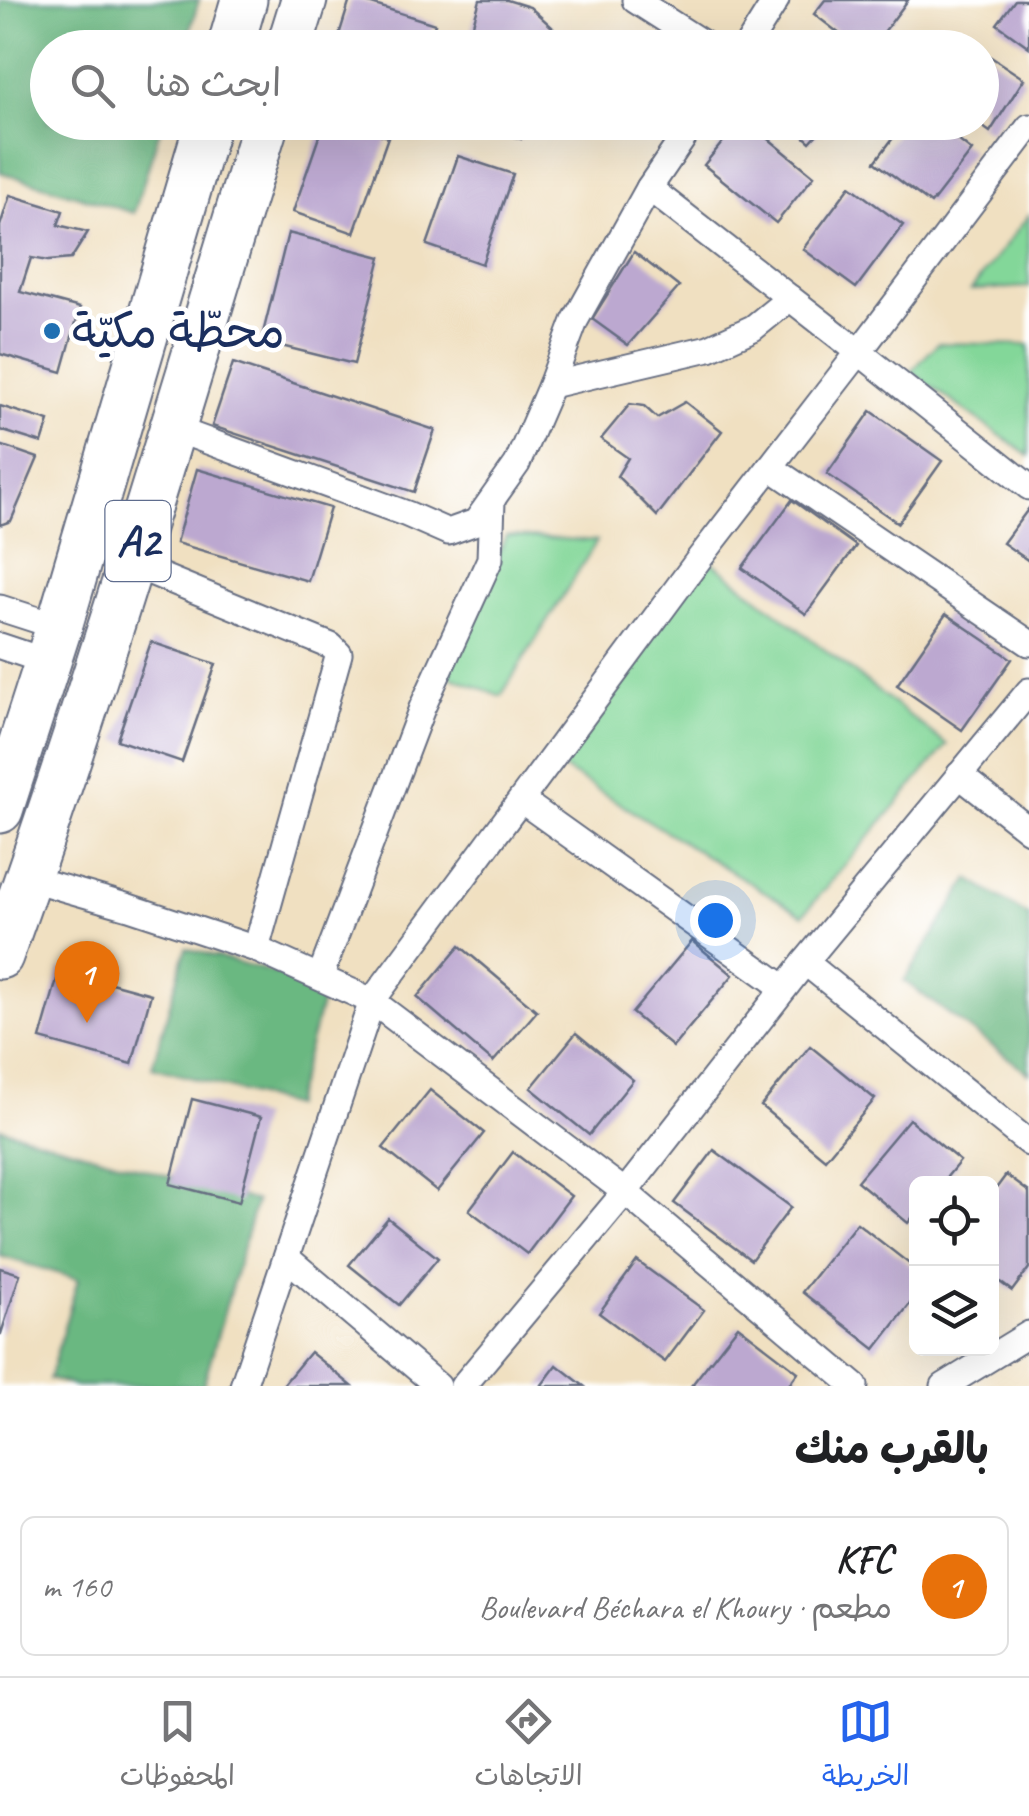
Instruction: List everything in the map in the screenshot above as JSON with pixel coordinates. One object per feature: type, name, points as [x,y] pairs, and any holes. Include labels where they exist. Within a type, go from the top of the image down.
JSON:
[{"type":"highway","points":[[235,30],[244,0]]},
{"type":"highway","points":[[295,30],[304,0]]},
{"type":"highway","name":"A2","points":[[0,810],[203,140]]},
{"type":"highway","name":"A2","points":[[0,956],[131,564],[260,140]]},
{"type":"street","points":[[635,0],[682,30]]},
{"type":"street","points":[[757,30],[776,0]]},
{"type":"street","points":[[243,1386],[372,1001],[1029,127]]},
{"type":"street","points":[[172,428],[448,532],[476,522],[517,464],[575,321],[649,188],[682,140]]},
{"type":"street","points":[[649,188],[1029,487]]},
{"type":"street","points":[[551,386],[709,348],[753,328],[790,298]]},
{"type":"street","points":[[770,467],[1029,642]]},
{"type":"street","points":[[320,978],[422,708],[490,558],[492,499]]},
{"type":"street","points":[[131,564],[331,646],[339,654],[256,949]]},
{"type":"street","points":[[0,608],[53,644]]},
{"type":"street","points":[[0,646],[53,644]]},
{"type":"street","points":[[462,1386],[625,1192],[805,962],[1029,692]]},
{"type":"street","points":[[959,775],[1029,830]]},
{"type":"street","points":[[521,800],[784,988]]},
{"type":"street","points":[[28,878],[256,949],[372,1001],[625,1192],[855,1386]]},
{"type":"street","points":[[805,962],[1029,1143]]},
{"type":"street","points":[[287,1258],[438,1386]]},
{"type":"street","points":[[944,1386],[1029,1334]]},
{"type":"green space","points":[[0,0],[199,0],[190,30],[30,30],[30,140],[157,140],[134,213],[0,172]]},
{"type":"green space","points":[[1029,215],[1029,287],[971,290]]},
{"type":"green space","points":[[938,343],[1029,345],[1029,456],[911,372]]},
{"type":"green space","points":[[506,536],[597,541],[501,696],[447,675]]},
{"type":"green space","points":[[702,554],[947,745],[803,915],[547,759]]},
{"type":"green space","points":[[969,879],[1029,916],[1029,1073],[904,981]]},
{"type":"green space","points":[[186,948],[326,987],[292,1106],[152,1067]]},
{"type":"green space","points":[[0,1128],[256,1201],[203,1386],[75,1386],[49,1379],[78,1279],[0,1256]]},
{"type":"building","points":[[350,0],[435,24],[433,30],[341,30]]},
{"type":"building","points":[[480,0],[507,0],[530,7],[553,28],[552,30],[471,30]]},
{"type":"building","points":[[825,0],[908,0],[886,30],[835,30],[814,14]]},
{"type":"building","points":[[1015,0],[1029,0],[1029,47],[997,24]]},
{"type":"building","points":[[999,62],[1024,79],[999,118]]},
{"type":"building","points":[[318,140],[387,140],[354,233],[293,212]]},
{"type":"building","points":[[724,140],[770,140],[814,176],[776,223],[704,165]]},
{"type":"building","points":[[892,140],[958,140],[972,151],[931,204],[875,162]]},
{"type":"building","points":[[458,156],[513,174],[482,264],[427,245]]},
{"type":"building","points":[[850,186],[903,225],[856,288],[803,249]]},
{"type":"building","points":[[10,195],[63,211],[58,225],[88,232],[71,259],[31,258],[20,292],[80,308],[62,372],[0,354],[0,226]]},
{"type":"building","points":[[288,233],[381,257],[354,364],[261,341]]},
{"type":"building","points":[[634,252],[679,287],[628,345],[592,319]]},
{"type":"building","points":[[233,363],[435,430],[414,492],[212,426]]},
{"type":"building","points":[[685,402],[722,431],[657,516],[617,476],[628,458],[601,439],[630,404],[644,406],[657,418]]},
{"type":"building","points":[[0,406],[49,421],[42,443],[0,430]]},
{"type":"building","points":[[871,411],[942,461],[898,523],[827,474]]},
{"type":"building","points":[[0,445],[38,458],[11,521],[0,525]]},
{"type":"building","points":[[197,469],[330,508],[308,581],[176,543]]},
{"type":"building","points":[[792,500],[856,546],[806,614],[742,568]]},
{"type":"building","points":[[1029,508],[1029,561],[1003,543]]},
{"type":"building","points":[[946,614],[1012,659],[962,730],[897,685]]},
{"type":"building","points":[[151,642],[216,664],[182,762],[117,740]]},
{"type":"building","points":[[692,941],[733,975],[673,1047],[632,1013]]},
{"type":"building","points":[[460,946],[537,1011],[493,1062],[417,997]]},
{"type":"building","points":[[60,969],[151,994],[132,1064],[40,1039]]},
{"type":"building","points":[[576,1033],[633,1080],[589,1135],[531,1088]]},
{"type":"building","points":[[810,1046],[875,1099],[825,1159],[761,1106]]},
{"type":"building","points":[[430,1090],[484,1133],[437,1191],[383,1148]]},
{"type":"building","points":[[192,1099],[261,1117],[239,1202],[170,1184]]},
{"type":"building","points":[[909,1119],[960,1161],[948,1176],[909,1176],[908,1223],[857,1181]]},
{"type":"building","points":[[714,1150],[791,1207],[751,1260],[674,1203]]},
{"type":"building","points":[[513,1152],[571,1196],[527,1254],[469,1210]]},
{"type":"building","points":[[1006,1175],[1029,1192],[1029,1268],[1012,1291],[999,1281],[999,1184]]},
{"type":"building","points":[[388,1218],[438,1258],[399,1305],[349,1265]]},
{"type":"building","points":[[857,1223],[909,1264],[909,1305],[875,1349],[802,1292]]},
{"type":"building","points":[[637,1261],[704,1310],[665,1362],[599,1313]]},
{"type":"building","points":[[0,1268],[20,1274],[1,1334],[0,1334]]},
{"type":"building","points":[[738,1326],[798,1372],[788,1386],[691,1386]]},
{"type":"building","points":[[310,1352],[352,1386],[282,1386]]},
{"type":"building","points":[[557,1365],[584,1386],[541,1386]]},
{"type":"place","name":"محطّة مكيّة","points":[[52,331]]},
{"type":"place","name":"KFC","points":[[87,1023]]}]
